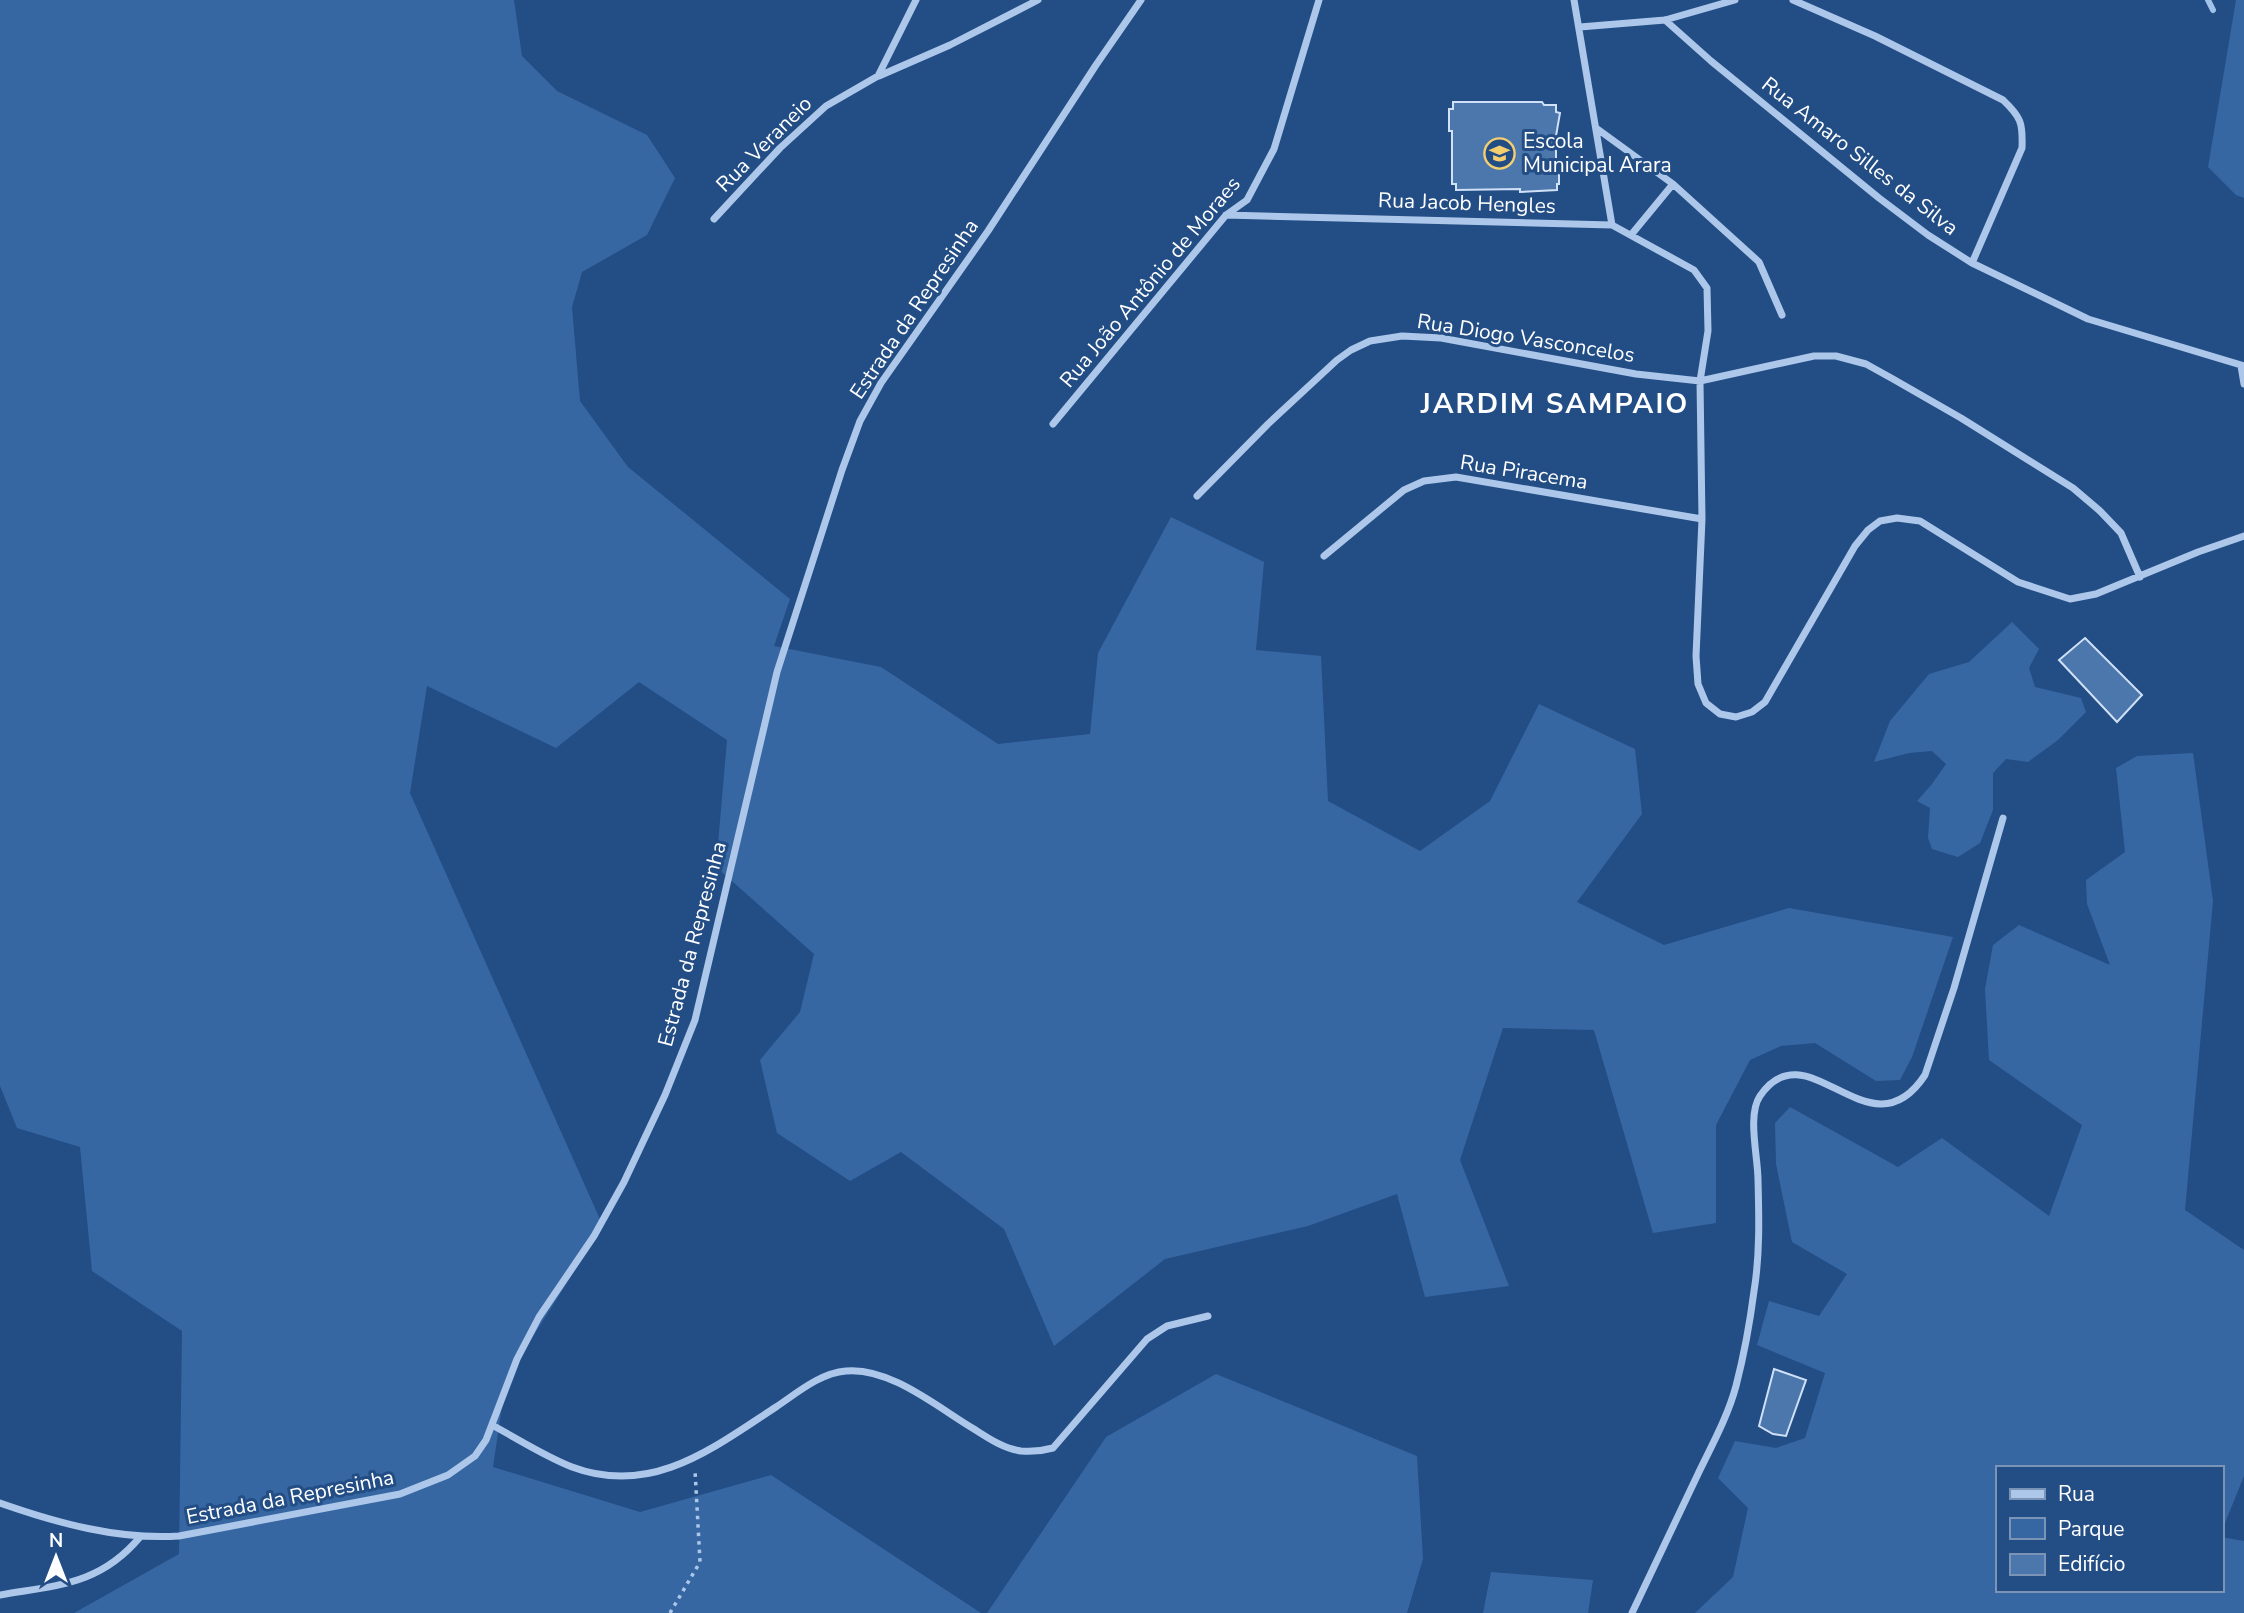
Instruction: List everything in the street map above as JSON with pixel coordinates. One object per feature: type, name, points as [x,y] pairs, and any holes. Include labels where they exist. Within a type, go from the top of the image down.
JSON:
[{"type":"street","points":[[878,76],[916,0]]},
{"type":"street","name":"Rua Veraneio","points":[[714,219],[780,148],[826,106],[878,76],[950,45],[1038,0]]},
{"type":"street","name":"Estrada da Represinha","points":[[0,1503],[78,1526],[140,1537],[179,1536],[400,1494],[448,1475],[475,1456],[486,1440],[517,1359],[540,1317],[594,1236],[624,1182],[665,1095],[695,1020],[777,672],[860,421],[881,383],[988,231],[1141,0]]},
{"type":"street","name":"Rua João Antônio de Moraes","points":[[1053,424],[1226,215],[1247,200],[1274,149],[1320,0]]},
{"type":"street","points":[[1574,0],[1612,225]]},
{"type":"street","points":[[1580,27],[1665,20],[1735,0]]},
{"type":"street","points":[[1793,0],[1875,36],[2003,100],[2017,113],[2023,127],[2022,148],[1972,263]]},
{"type":"street","name":"Rua Amaro Silles da Silva","points":[[1665,20],[1711,61],[1879,198],[1928,235],[1972,263],[2088,319],[2243,366]]},
{"type":"street","points":[[1597,128],[1673,184],[1759,262],[1782,315]]},
{"type":"street","points":[[1630,235],[1673,184]]},
{"type":"street","name":"Rua Jacob Hengles","points":[[1226,215],[1612,225],[1695,270],[1707,288],[1708,331],[1700,381]]},
{"type":"street","name":"Rua Diogo Vasconcelos","points":[[1197,496],[1268,424],[1337,360],[1370,341],[1402,336],[1441,338],[1636,374],[1700,381],[1814,356],[1836,356],[1866,364],[1961,418],[2073,488],[2121,533],[2140,578]]},
{"type":"street","points":[[2243,366],[2244,384]]},
{"type":"street","points":[[1700,381],[1702,519],[1696,656],[1698,684],[1706,703],[1720,714],[1736,717],[1752,712],[1765,702],[1855,546],[1868,530],[1880,521],[1897,518],[1920,521],[2018,582],[2070,599],[2096,594],[2244,536]]},
{"type":"street","name":"Rua Piracema","points":[[1324,556],[1404,490],[1424,481],[1456,477],[1702,519]]},
{"type":"street","points":[[1632,1613],[1718,1432],[1735,1387],[1754,1290],[1758,1231],[1754,1121],[1758,1099],[1778,1077],[1789,1074],[1806,1076],[1870,1104],[1896,1101],[1910,1095],[1918,1086],[1925,1075],[1954,988],[2003,818]]},
{"type":"street","points":[[492,1425],[572,1467],[600,1473],[648,1474],[670,1470],[695,1458],[810,1384],[832,1372],[848,1370],[886,1377],[995,1443],[1018,1451],[1035,1452],[1053,1448],[1147,1339],[1167,1326],[1208,1316]]},
{"type":"street","points":[[0,1594],[78,1581],[120,1558],[140,1537]]},
{"type":"path","points":[[670,1613],[700,1562],[695,1458]]},
{"type":"green space","points":[[0,0],[514,0],[522,56],[557,91],[647,135],[675,178],[647,235],[582,272],[572,307],[580,401],[628,467],[790,599],[774,646],[881,667],[998,744],[1090,734],[1098,653],[1171,517],[1264,562],[1256,650],[1321,656],[1328,801],[1420,851],[1490,801],[1539,704],[1635,749],[1642,814],[1577,902],[1664,945],[1789,908],[1953,937],[1912,1057],[1900,1080],[1876,1081],[1815,1043],[1781,1046],[1750,1060],[1716,1125],[1716,1223],[1653,1233],[1594,1030],[1503,1028],[1460,1160],[1509,1286],[1425,1297],[1397,1194],[1308,1226],[1165,1259],[1054,1346],[1004,1229],[901,1152],[850,1181],[777,1133],[760,1060],[800,1012],[814,954],[716,867],[727,740],[639,682],[556,748],[427,686],[410,793],[603,1226],[506,1379],[493,1467],[640,1512],[771,1475],[981,1613],[74,1613],[179,1554],[182,1331],[92,1271],[80,1147],[17,1128],[0,1086]]},
{"type":"green space","points":[[2236,0],[2244,0],[2244,198],[2236,195],[2208,167]]},
{"type":"green space","points":[[2012,622],[2039,649],[2029,668],[2035,687],[2081,698],[2086,712],[2058,740],[2028,762],[2006,759],[1993,773],[1993,810],[1980,843],[1958,857],[1932,849],[1928,838],[1930,808],[1917,801],[1946,764],[1932,751],[1909,753],[1874,762],[1890,721],[1929,674],[1969,662]]},
{"type":"green space","points":[[2193,753],[2213,901],[2185,1210],[2244,1250],[2244,1476],[2223,1528],[2223,1466],[1996,1466],[1996,1592],[2223,1592],[2223,1537],[2244,1541],[2244,1613],[1695,1613],[1733,1577],[1748,1508],[1718,1478],[1735,1441],[1776,1448],[1805,1438],[1825,1373],[1757,1345],[1769,1301],[1819,1316],[1847,1274],[1792,1242],[1776,1164],[1775,1123],[1790,1107],[1898,1167],[1942,1138],[2049,1216],[2082,1125],[1989,1060],[1985,989],[1993,945],[2019,925],[2110,965],[2087,904],[2086,880],[2125,852],[2116,768],[2137,756]]},
{"type":"green space","points":[[1216,1374],[1417,1456],[1423,1559],[1407,1613],[987,1613],[1106,1437]]},
{"type":"green space","points":[[1491,1572],[1593,1580],[1588,1613],[1483,1613]]},
{"type":"building","name":"Escola Municipal Arara","points":[[1453,102],[1542,102],[1544,105],[1556,105],[1556,112],[1560,113],[1556,136],[1556,168],[1559,170],[1557,190],[1456,190],[1456,184],[1452,184],[1452,131],[1449,131],[1449,109],[1453,109]]},
{"type":"building","points":[[2085,638],[2142,695],[2117,722],[2059,660]]},
{"type":"building","points":[[1774,1369],[1806,1380],[1786,1436],[1773,1434],[1759,1426]]},
{"type":"waterway","points":[[2208,0],[2213,10]]},
{"type":"place","name":"Escola Municipal Arara","points":[[1500,153]]},
{"type":"district","name":"JARDIM SAMPAIO","points":[[1555,403]]}]
